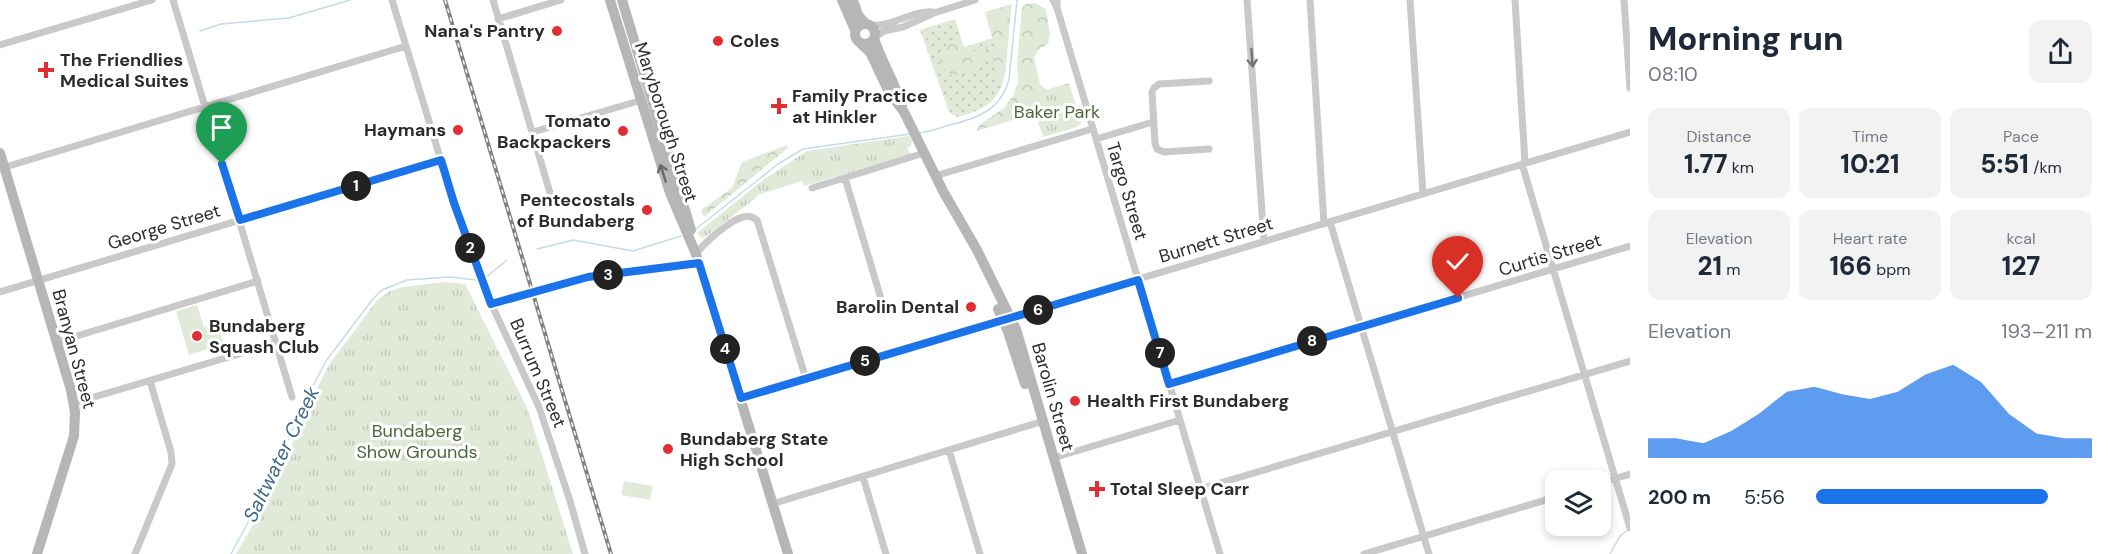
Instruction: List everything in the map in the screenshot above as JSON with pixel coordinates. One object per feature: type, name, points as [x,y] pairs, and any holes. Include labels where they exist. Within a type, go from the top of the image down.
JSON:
[{"type":"street","points":[[0,45],[152,0]]},
{"type":"street","points":[[174,0],[292,397]]},
{"type":"street","name":"Burrum Street","points":[[392,0],[479,274],[539,407],[585,554]]},
{"type":"street","points":[[493,0],[553,203]]},
{"type":"street","points":[[498,19],[561,0]]},
{"type":"street","name":"Maryborough Street","points":[[610,0],[646,99]]},
{"type":"street","name":"Maryborough Street","points":[[622,0],[670,193],[697,256],[788,554]]},
{"type":"street","points":[[842,0],[855,30],[855,39],[861,44],[867,44],[881,32],[903,27],[934,13],[975,0]]},
{"type":"street","points":[[853,0],[858,15],[875,31],[874,37]]},
{"type":"street","points":[[1247,0],[1264,241]]},
{"type":"street","points":[[1310,0],[1327,223],[1361,326],[1429,554]]},
{"type":"street","points":[[1410,0],[1423,194]]},
{"type":"street","points":[[1515,0],[1523,164],[1629,526]]},
{"type":"street","points":[[1624,0],[1630,88]]},
{"type":"street","name":"Targo Street","points":[[1055,3],[1220,554]]},
{"type":"street","points":[[855,30],[860,25],[892,22],[926,12],[934,13]]},
{"type":"street","name":"Barolin Street","points":[[874,37],[896,86],[904,112],[1007,319],[1029,371],[1082,554]]},
{"type":"street","name":"Barolin Street","points":[[861,44],[870,52],[889,92],[904,112]]},
{"type":"street","points":[[2,169],[406,46]]},
{"type":"street","points":[[1209,81],[1156,86],[1152,92],[1155,144],[1158,151],[1209,150]]},
{"type":"street","points":[[532,132],[646,99]]},
{"type":"street","points":[[1096,139],[1153,122]]},
{"type":"street","points":[[935,176],[1092,129]]},
{"type":"street","name":"Burnett Street","points":[[741,398],[1630,132]]},
{"type":"street","points":[[812,188],[922,149]]},
{"type":"street","name":"Branyan Street","points":[[0,153],[2,169],[57,342],[74,403],[76,423],[70,452],[37,554]]},
{"type":"street","name":"George Street","points":[[0,292],[441,160]]},
{"type":"street","points":[[845,178],[882,302]]},
{"type":"street","points":[[491,304],[588,277],[697,256],[705,242],[741,217],[751,217],[757,220],[806,379]]},
{"type":"street","name":"Curtis Street","points":[[1169,384],[1630,246]]},
{"type":"street","points":[[57,342],[258,281]]},
{"type":"street","name":"Barolin Street","points":[[1007,319],[1076,554]]},
{"type":"street","points":[[74,403],[276,343]]},
{"type":"street","points":[[1200,489],[1630,361]]},
{"type":"street","points":[[135,554],[172,464],[171,452],[150,381]]},
{"type":"street","points":[[1053,458],[1180,420]]},
{"type":"street","points":[[772,504],[1038,423]]},
{"type":"street","points":[[949,450],[980,554]]},
{"type":"street","points":[[1611,480],[1630,474]]},
{"type":"street","points":[[863,477],[886,554]]},
{"type":"street","points":[[1364,554],[1545,500]]},
{"type":"green space","points":[[1035,3],[1046,9],[1050,34],[1048,44],[1039,49],[1034,58],[1040,84],[1047,90],[1067,84],[1045,110],[977,131],[979,125],[1004,108],[1013,96],[1018,82],[1017,62],[1022,8],[1026,4]]},
{"type":"green space","points":[[1012,4],[1004,76],[997,76],[992,55],[994,45],[985,12]]},
{"type":"green space","points":[[955,19],[964,47],[1009,33],[1001,88],[987,105],[957,117],[949,112],[920,30]]},
{"type":"green space","points":[[955,42],[973,52],[982,46],[988,47],[978,69],[953,76],[943,68],[939,55],[948,45]]},
{"type":"green space","name":"Baker Park","points":[[1069,83],[1081,123],[1077,127],[1043,137],[1029,95]]},
{"type":"green space","points":[[909,136],[912,140],[911,146],[907,148],[911,154],[804,186],[802,181],[758,195],[708,235],[702,238],[697,233],[763,180],[807,151]]},
{"type":"green space","points":[[787,145],[788,148],[704,217],[701,210],[732,188],[742,162]]},
{"type":"green space","name":"Bundaberg Show Grounds","points":[[446,282],[465,284],[528,410],[573,554],[236,554],[275,486],[304,414],[330,363],[378,299],[402,287]]},
{"type":"green space","points":[[197,305],[204,327],[217,323],[224,344],[189,355],[176,311]]},
{"type":"green space","points":[[624,481],[653,486],[650,500],[621,495]]},
{"type":"waterway","points":[[200,31],[221,24],[289,18],[350,0]]},
{"type":"waterway","name":"Saltwater Creek","points":[[918,133],[979,116],[1000,98],[1009,79],[1017,0]]},
{"type":"waterway","name":"Saltwater Creek","points":[[696,229],[778,164],[803,149],[910,134]]},
{"type":"waterway","name":"Saltwater Creek","points":[[537,249],[573,240],[633,251],[681,236]]},
{"type":"waterway","name":"Saltwater Creek","points":[[485,278],[507,260]]},
{"type":"waterway","name":"Saltwater Creek","points":[[231,554],[274,474],[300,411],[326,361],[372,300],[382,290],[407,280],[449,277],[477,280]]},
{"type":"waterway","points":[[1610,554],[1620,536],[1629,529]]},
{"type":"railway","points":[[445,0],[611,554]]},
{"type":"place","name":"Nana's Pantry","points":[[557,31]]},
{"type":"place","name":"Coles","points":[[718,41]]},
{"type":"place","name":"The Friendlies Medical Suites","points":[[46,70]]},
{"type":"place","name":"Family Practice at Hinkler","points":[[779,106]]},
{"type":"place","name":"Haymans","points":[[458,130]]},
{"type":"place","name":"Tomato Backpackers","points":[[623,131]]},
{"type":"place","name":"Pentecostals of Bundaberg","points":[[647,210]]},
{"type":"place","name":"Barolin Dental","points":[[971,307]]},
{"type":"place","name":"Bundaberg Squash Club","points":[[197,336]]},
{"type":"place","name":"Health First Bundaberg","points":[[1075,401]]},
{"type":"place","name":"Bundaberg State High School","points":[[668,449]]},
{"type":"place","name":"Total Sleep Carr","points":[[1097,489]]},
{"type":"route","points":[[222,164],[240,220],[441,160],[454,203],[491,304],[588,277],[699,263],[741,398],[1138,280],[1169,384],[1458,298]]}]
